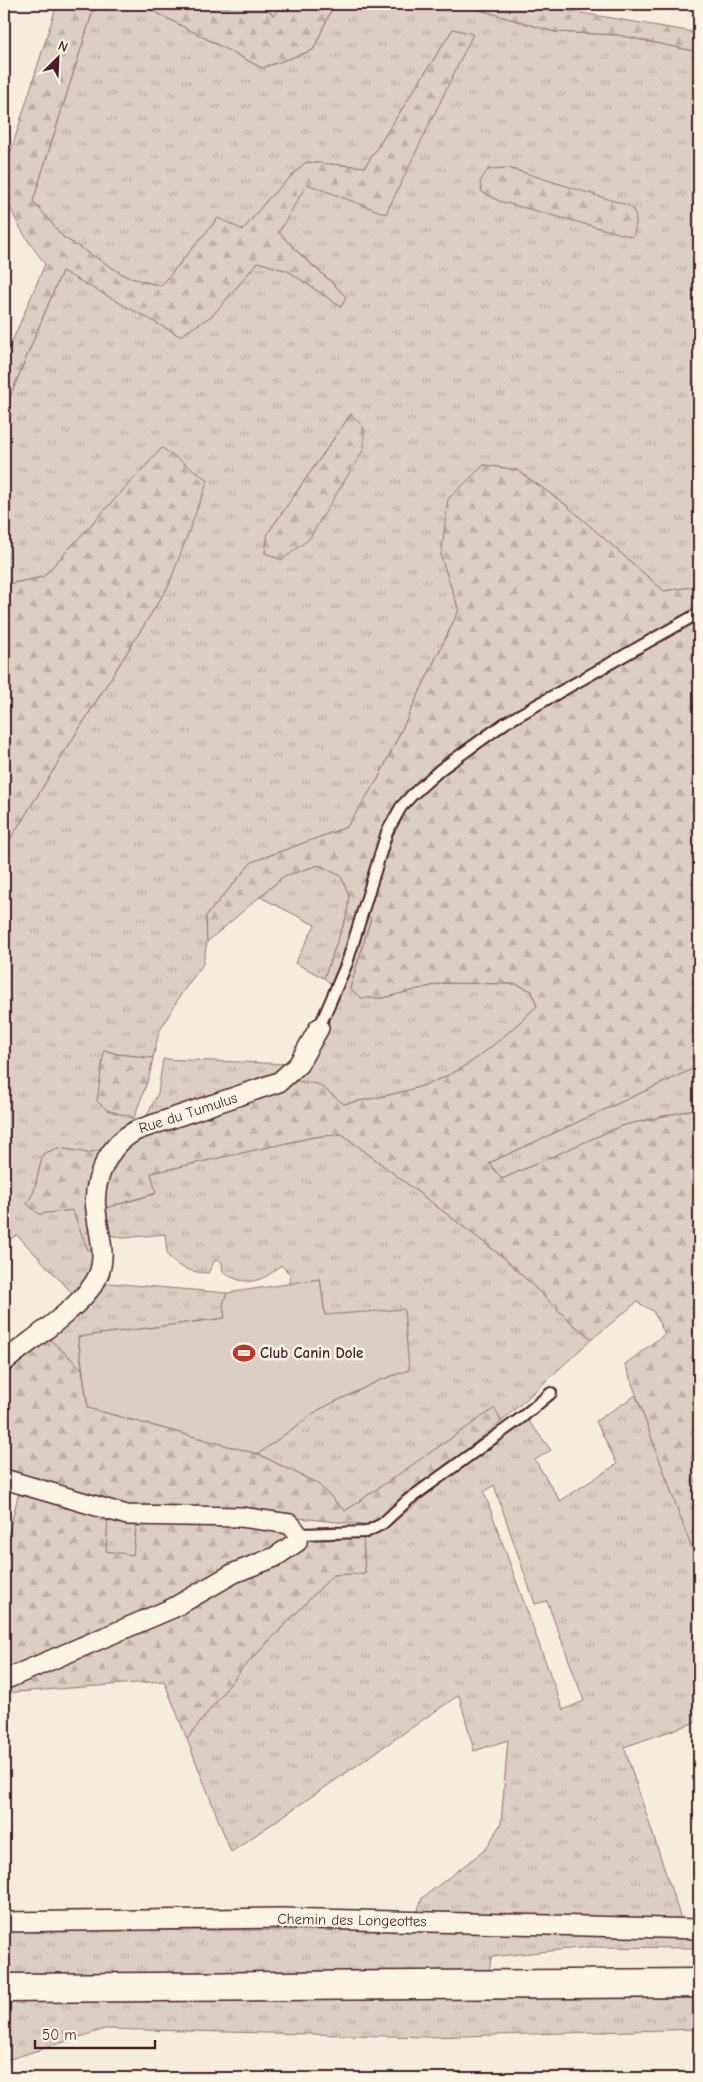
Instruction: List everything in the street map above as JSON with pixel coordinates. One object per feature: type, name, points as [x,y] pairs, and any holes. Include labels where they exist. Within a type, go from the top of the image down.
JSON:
[{"type":"main road","points":[[4,1988],[699,1983]]},
{"type":"street","name":"Rue du Tumulus","points":[[4,1362],[64,1313],[91,1287],[96,1278],[102,1261],[102,1246],[95,1199],[103,1170],[112,1151],[121,1140],[140,1128],[279,1082],[298,1065],[319,1028]]},
{"type":"street","points":[[4,1479],[127,1515],[240,1517],[290,1524],[298,1534],[297,1542],[275,1557],[234,1573],[173,1608],[4,1680]]},
{"type":"street","name":"Chemin des Longeottes","points":[[4,1922],[280,1918],[699,1929]]},
{"type":"lane","points":[[319,1028],[347,963],[387,832],[401,807],[412,794],[441,769],[505,723],[699,613]]},
{"type":"lane","points":[[298,1534],[366,1532],[382,1524],[408,1500],[521,1418],[550,1393]]},
{"type":"green space","points":[[57,4],[95,4],[33,201],[63,237],[127,277],[161,286],[218,218],[243,230],[267,200],[306,162],[365,167],[453,29],[473,34],[386,214],[307,184],[279,232],[346,297],[341,307],[288,271],[258,262],[213,315],[180,336],[62,271],[4,411],[4,361],[45,264],[17,222],[8,199],[4,173]]},
{"type":"green space","points":[[95,4],[140,4],[262,68],[313,50],[334,4],[467,4],[480,10],[555,32],[618,35],[699,52],[699,586],[664,591],[566,505],[517,470],[484,465],[441,557],[459,610],[378,779],[347,827],[252,862],[206,916],[207,942],[203,964],[181,994],[159,1032],[153,1058],[117,1054],[105,1050],[107,1110],[134,1118],[113,1136],[106,1153],[100,1150],[88,1153],[58,1148],[43,1154],[34,1191],[39,1214],[72,1210],[88,1249],[98,1243],[95,1266],[76,1297],[17,1235],[4,1242],[4,849],[169,585],[162,448],[43,577],[4,585],[4,411],[62,271],[213,315],[258,262],[288,271],[341,307],[346,297],[279,232],[306,183],[386,213],[453,29],[365,167],[306,162],[267,200],[243,231],[218,218],[161,286],[127,277],[63,237],[33,201]],"holes":[[[351,414],[265,553],[268,533]]]},
{"type":"green space","points":[[140,4],[263,4],[273,15],[288,4],[334,4],[313,50],[262,68]]},
{"type":"green space","points":[[263,4],[288,4],[273,15]]},
{"type":"green space","points":[[467,4],[547,4],[547,7],[699,33],[699,52],[618,35],[555,32],[480,10]]},
{"type":"green space","points":[[509,168],[630,206],[636,217],[633,237],[499,201],[482,192],[480,182],[488,169]]},
{"type":"green space","points":[[351,414],[364,428],[364,449],[309,539],[282,560],[265,553],[268,533]]},
{"type":"green space","points":[[162,448],[208,480],[169,585],[4,849],[4,585],[43,577]]},
{"type":"green space","points":[[484,465],[517,470],[566,505],[664,591],[699,586],[699,1066],[489,1163],[502,1179],[621,1126],[699,1108],[698,1566],[625,1364],[665,1334],[653,1311],[637,1302],[592,1339],[574,1325],[503,1257],[342,1134],[314,1137],[151,1173],[156,1193],[102,1209],[105,1180],[109,1166],[117,1154],[132,1141],[175,1119],[227,1101],[296,1081],[318,1084],[344,1104],[399,1093],[425,1085],[451,1074],[473,1061],[537,1006],[532,991],[516,984],[443,983],[382,998],[362,998],[350,989],[371,918],[360,912],[331,984],[324,978],[347,915],[349,895],[341,876],[319,865],[284,876],[207,942],[206,916],[252,862],[347,827],[378,779],[459,610],[441,557],[448,499]]},
{"type":"green space","points":[[319,865],[341,876],[349,895],[347,915],[324,978],[295,963],[315,925],[260,897],[284,876]]},
{"type":"green space","points":[[367,915],[371,918],[350,988],[362,998],[382,998],[443,983],[516,984],[532,991],[537,1006],[473,1061],[451,1074],[425,1085],[385,1096],[344,1104],[318,1085],[296,1081],[320,1042],[338,1001]]},
{"type":"green space","points":[[104,1050],[117,1054],[153,1058],[149,1077],[134,1118],[107,1110],[97,1101]]},
{"type":"green space","points":[[163,1059],[290,1064],[277,1075],[145,1120],[158,1093]]},
{"type":"green space","points":[[699,1066],[699,1108],[621,1126],[502,1179],[489,1163]]},
{"type":"green space","points":[[342,1134],[503,1257],[574,1325],[592,1339],[501,1422],[495,1409],[345,1511],[318,1484],[258,1454],[318,1410],[378,1381],[409,1370],[325,1315],[320,1279],[290,1284],[290,1274],[281,1265],[260,1279],[253,1281],[239,1280],[223,1272],[222,1262],[215,1260],[208,1273],[186,1269],[171,1260],[168,1255],[165,1234],[123,1238],[106,1234],[102,1209],[155,1194],[151,1173],[314,1137]]},
{"type":"green space","points":[[58,1148],[88,1153],[100,1150],[106,1153],[98,1243],[88,1250],[72,1210],[39,1214],[27,1204],[34,1191],[43,1154]]},
{"type":"green space","name":"Club Canin Dole","points":[[320,1279],[325,1315],[404,1309],[409,1370],[378,1381],[318,1410],[258,1454],[88,1408],[78,1337],[225,1318],[223,1305],[227,1293]]},
{"type":"green space","points":[[109,1283],[227,1293],[223,1305],[225,1318],[78,1337],[82,1369],[46,1336]]},
{"type":"green space","points":[[46,1336],[82,1369],[88,1408],[258,1454],[318,1484],[345,1511],[495,1408],[501,1422],[378,1519],[364,1525],[273,1515],[133,1507],[107,1502],[4,1473],[4,1371]]},
{"type":"green space","points":[[636,1395],[699,1566],[699,1721],[624,1747],[682,1922],[417,1913],[422,1898],[486,1849],[501,1823],[508,1740],[474,1751],[459,1695],[231,1852],[187,1739],[241,1670],[333,1575],[365,1573],[363,1537],[390,1525],[438,1486],[528,1420],[551,1450],[535,1460],[560,1501],[617,1464],[596,1421]],"holes":[[[494,1485],[535,1604],[547,1601],[584,1701],[563,1710],[484,1492]]]},
{"type":"green space","points":[[20,1488],[108,1515],[106,1551],[133,1555],[137,1520],[281,1528],[297,1549],[307,1539],[363,1537],[365,1573],[333,1575],[241,1670],[187,1739],[164,1681],[4,1693],[4,1552]]},
{"type":"green space","points":[[108,1515],[137,1520],[133,1556],[106,1551]]},
{"type":"green space","points":[[4,1930],[411,1930],[699,1937],[699,1948],[589,1947],[491,1957],[489,1976],[4,1977]]},
{"type":"green space","points":[[699,1998],[699,2029],[428,2037],[105,2029],[4,2061],[4,2002]]},
{"type":"place","name":"Club Canin Dole","points":[[244,1353]]}]
